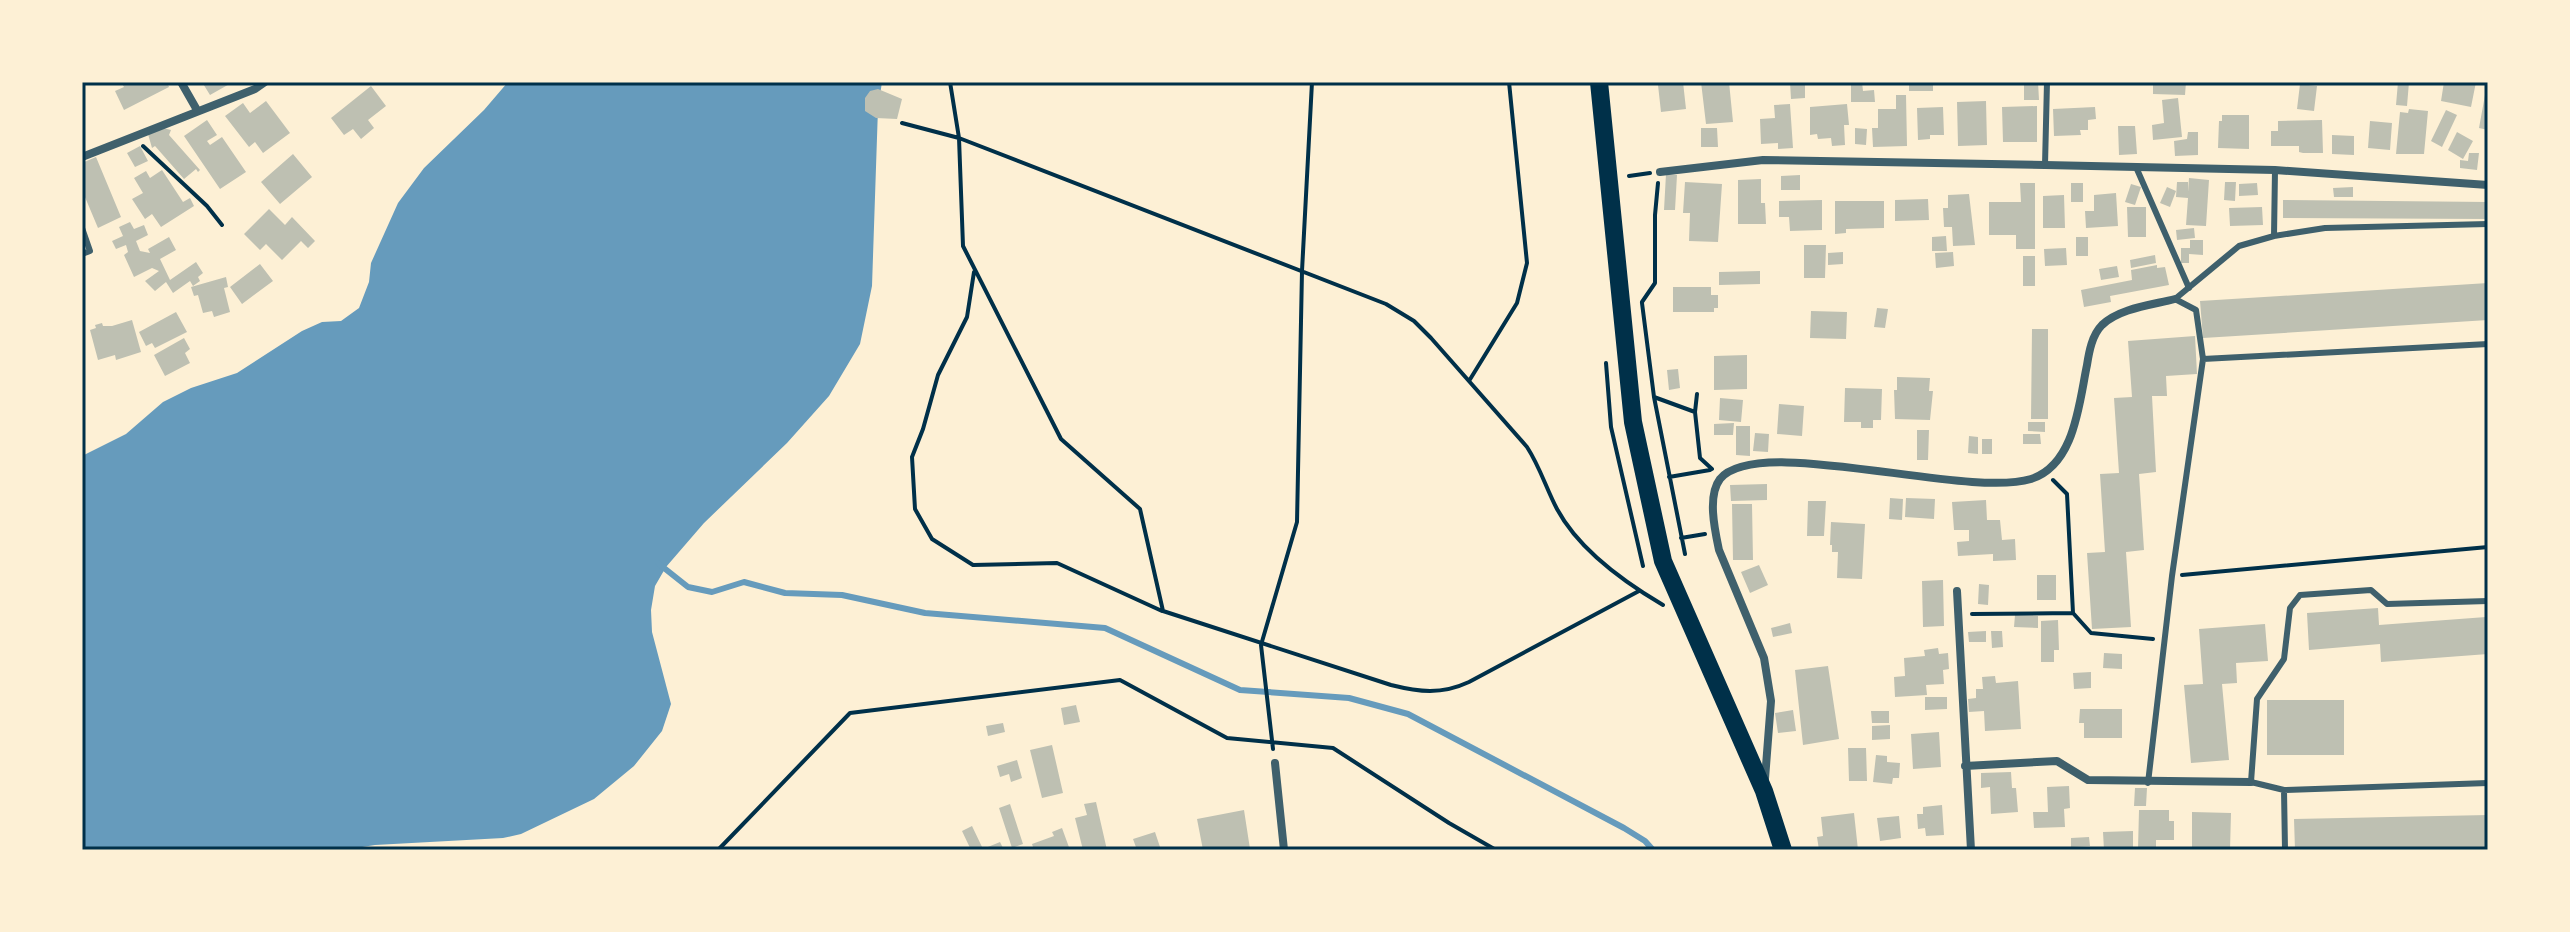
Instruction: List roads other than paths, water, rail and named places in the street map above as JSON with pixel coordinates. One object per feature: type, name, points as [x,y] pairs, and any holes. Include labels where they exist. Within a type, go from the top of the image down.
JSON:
[{"type":"main road","points":[[1599,82],[1633,422],[1663,561],[1764,791],[1783,850]]},
{"type":"street","points":[[181,82],[197,110]]},
{"type":"street","points":[[82,157],[255,89],[265,82]]},
{"type":"street","points":[[1660,172],[1763,160],[2275,170],[2488,185]]},
{"type":"street","points":[[1764,791],[1771,701],[1764,658],[1719,550],[1714,498],[1720,479],[1736,469],[1757,464],[1813,463],[1956,482],[1997,483],[2032,478],[2053,467],[2068,445],[2091,345],[2100,326],[2122,313],[2175,299]]},
{"type":"street","points":[[1957,591],[1971,850]]},
{"type":"street","points":[[1965,766],[2057,761],[2088,780],[2251,782]]},
{"type":"street","points":[[1275,763],[1284,850]]},
{"type":"lane","points":[[2045,165],[2047,82]]},
{"type":"lane","points":[[2136,167],[2189,288]]},
{"type":"lane","points":[[2274,236],[2275,170]]},
{"type":"lane","points":[[2148,783],[2172,576],[2203,359],[2196,310],[2175,299],[2239,246],[2274,236],[2325,228],[2488,224]]},
{"type":"lane","points":[[82,228],[90,251],[82,254]]},
{"type":"lane","points":[[2203,359],[2488,344]]},
{"type":"lane","points":[[2488,601],[2387,604],[2371,590],[2300,595],[2290,608],[2284,659],[2257,699],[2251,782],[2284,790],[2488,783]]},
{"type":"lane","points":[[2284,790],[2285,850]]},
{"type":"water","points":[[508,82],[882,82],[878,108],[872,286],[860,344],[829,396],[787,443],[704,523],[666,567],[655,586],[651,610],[652,632],[671,704],[662,731],[634,766],[594,799],[521,834],[503,838],[375,845],[343,850],[82,850],[82,456],[126,434],[163,402],[191,388],[237,373],[302,331],[322,322],[341,321],[359,308],[369,282],[371,263],[398,203],[424,168]]},
{"type":"waterway","points":[[659,564],[688,587],[712,592],[744,582],[785,593],[842,595],[925,613],[1105,628],[1240,690],[1349,698],[1408,714],[1624,828],[1653,850]]}]
